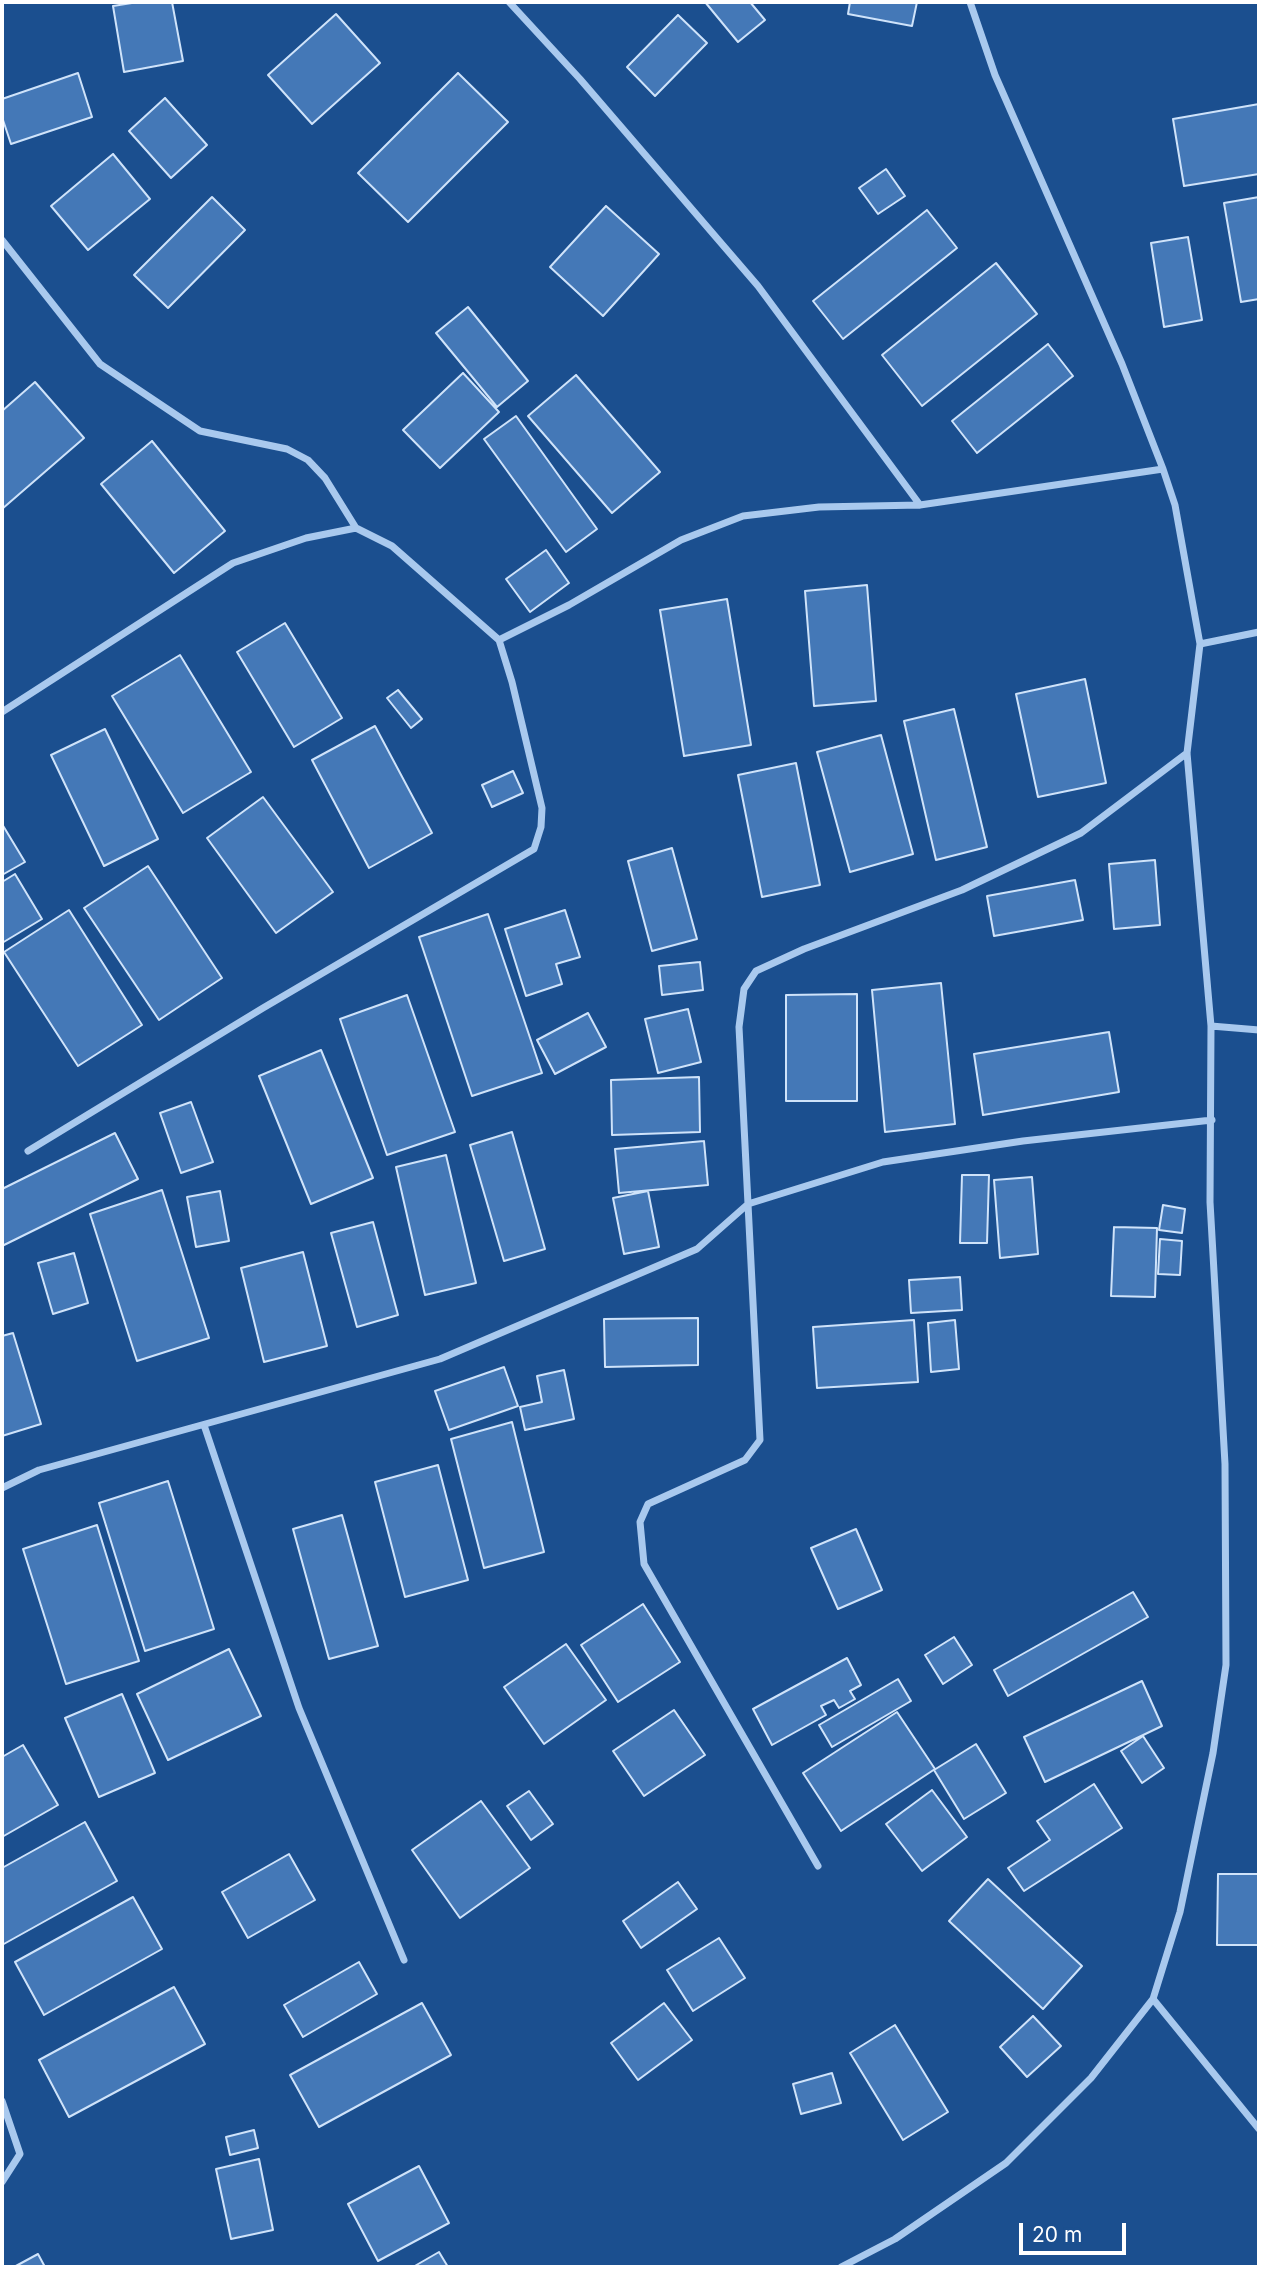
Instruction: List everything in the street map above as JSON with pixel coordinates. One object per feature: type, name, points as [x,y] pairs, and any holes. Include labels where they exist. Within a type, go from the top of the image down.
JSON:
[{"type":"street","points":[[509,2],[580,79],[758,286],[920,505]]},
{"type":"street","points":[[841,2267],[895,2239],[1006,2163],[1091,2078],[1153,1999],[1180,1912],[1213,1753],[1226,1665],[1227,1556],[1210,1202],[1211,1027],[1187,752],[1200,644],[1175,505],[1163,469],[1122,364],[995,75],[970,2]]},
{"type":"street","points":[[2,240],[100,364],[200,431],[287,449],[308,460],[325,478],[356,528],[392,546],[499,640],[524,726],[542,808],[541,827],[534,849],[263,1008],[28,1152]]},
{"type":"street","points":[[499,640],[569,605],[681,540],[743,516],[819,507],[920,505],[1163,469]]},
{"type":"street","points":[[2,712],[233,563],[306,538],[356,528]]},
{"type":"street","points":[[1200,644],[1259,632]]},
{"type":"street","points":[[818,1866],[644,1564],[639,1522],[648,1504],[745,1460],[760,1440],[739,1027],[744,989],[756,971],[804,949],[962,890],[1081,833],[1187,752]]},
{"type":"street","points":[[1211,1027],[1259,1030]]},
{"type":"street","points":[[2,1488],[39,1470],[440,1359],[697,1249],[748,1204],[883,1162],[1023,1141],[1212,1120]]},
{"type":"street","points":[[204,1425],[299,1708],[404,1960]]},
{"type":"street","points":[[1153,1999],[1259,2129]]},
{"type":"street","points":[[2,2101],[20,2154],[2,2182]]},
{"type":"building","points":[[138,2],[172,2],[183,61],[124,72],[113,6]]},
{"type":"building","points":[[705,2],[750,2],[765,20],[738,42]]},
{"type":"building","points":[[850,2],[917,2],[912,26],[848,14]]},
{"type":"building","points":[[336,14],[380,63],[312,124],[268,75]]},
{"type":"building","points":[[678,15],[707,43],[655,96],[627,67]]},
{"type":"building","points":[[78,73],[92,117],[11,144],[2,117],[2,99]]},
{"type":"building","points":[[458,73],[508,122],[408,222],[358,173]]},
{"type":"building","points":[[165,98],[207,145],[171,178],[129,131]]},
{"type":"building","points":[[1259,104],[1259,174],[1184,186],[1173,119]]},
{"type":"building","points":[[113,154],[150,199],[88,250],[51,206]]},
{"type":"building","points":[[886,169],[905,196],[878,214],[859,188]]},
{"type":"building","points":[[212,197],[245,230],[168,308],[134,275]]},
{"type":"building","points":[[1259,197],[1259,299],[1241,302],[1224,203]]},
{"type":"building","points":[[606,206],[659,254],[603,316],[550,267]]},
{"type":"building","points":[[927,210],[957,248],[843,339],[813,301]]},
{"type":"building","points":[[1188,237],[1202,320],[1164,327],[1151,243]]},
{"type":"building","points":[[996,263],[1037,314],[922,406],[882,355]]},
{"type":"building","points":[[468,307],[528,381],[497,407],[436,333]]},
{"type":"building","points":[[1048,344],[1073,376],[977,453],[952,421]]},
{"type":"building","points":[[463,373],[499,412],[440,468],[403,430]]},
{"type":"building","points":[[576,375],[660,472],[612,513],[528,416]]},
{"type":"building","points":[[35,382],[84,438],[2,509],[2,411]]},
{"type":"building","points":[[516,416],[597,529],[566,552],[484,439]]},
{"type":"building","points":[[152,441],[225,531],[174,573],[101,484]]},
{"type":"building","points":[[546,550],[569,583],[530,612],[506,579]]},
{"type":"building","points":[[867,585],[876,701],[814,706],[805,591]]},
{"type":"building","points":[[727,599],[751,745],[684,756],[660,610]]},
{"type":"building","points":[[285,623],[342,718],[294,747],[237,652]]},
{"type":"building","points":[[180,655],[251,772],[183,813],[112,696]]},
{"type":"building","points":[[1085,679],[1106,783],[1038,797],[1016,694]]},
{"type":"building","points":[[398,690],[422,719],[411,728],[387,698]]},
{"type":"building","points":[[954,709],[987,847],[936,860],[904,721]]},
{"type":"building","points":[[375,726],[432,833],[369,868],[312,760]]},
{"type":"building","points":[[105,729],[158,839],[104,866],[51,755]]},
{"type":"building","points":[[881,735],[913,854],[850,872],[817,752]]},
{"type":"building","points":[[796,763],[820,885],[762,897],[738,775]]},
{"type":"building","points":[[513,771],[523,793],[492,807],[482,785]]},
{"type":"building","points":[[263,797],[333,892],[276,933],[207,838]]},
{"type":"building","points":[[2,824],[25,862],[2,875]]},
{"type":"building","points":[[672,848],[697,939],[652,951],[628,861]]},
{"type":"building","points":[[1155,860],[1160,925],[1114,929],[1109,864]]},
{"type":"building","points":[[148,866],[222,978],[159,1020],[84,908]]},
{"type":"building","points":[[15,874],[42,919],[2,943],[2,882]]},
{"type":"building","points":[[1075,880],[1083,920],[994,936],[987,896]]},
{"type":"building","points":[[69,910],[142,1025],[78,1066],[4,952]]},
{"type":"building","points":[[565,910],[580,957],[556,964],[562,984],[526,996],[505,929]]},
{"type":"building","points":[[488,914],[542,1073],[472,1096],[419,937]]},
{"type":"building","points":[[700,962],[703,990],[662,995],[659,966]]},
{"type":"building","points":[[941,983],[955,1124],[885,1132],[872,990]]},
{"type":"building","points":[[857,994],[857,1101],[786,1101],[786,995]]},
{"type":"building","points":[[407,995],[455,1132],[387,1155],[340,1019]]},
{"type":"building","points":[[688,1009],[701,1062],[658,1073],[645,1019]]},
{"type":"building","points":[[588,1013],[606,1047],[555,1074],[537,1040]]},
{"type":"building","points":[[1109,1032],[1119,1092],[983,1115],[974,1054]]},
{"type":"building","points":[[321,1050],[373,1178],[311,1204],[259,1076]]},
{"type":"building","points":[[699,1077],[700,1132],[612,1135],[611,1080]]},
{"type":"building","points":[[191,1102],[213,1162],[181,1173],[160,1113]]},
{"type":"building","points":[[512,1132],[545,1249],[504,1261],[470,1145]]},
{"type":"building","points":[[115,1133],[138,1179],[2,1246],[2,1189]]},
{"type":"building","points":[[704,1141],[708,1185],[619,1193],[615,1149]]},
{"type":"building","points":[[446,1155],[476,1283],[425,1295],[396,1167]]},
{"type":"building","points":[[962,1175],[989,1175],[987,1243],[960,1243]]},
{"type":"building","points":[[1032,1177],[1038,1254],[1000,1258],[994,1180]]},
{"type":"building","points":[[162,1190],[209,1338],[137,1361],[90,1214]]},
{"type":"building","points":[[220,1191],[229,1241],[196,1247],[187,1197]]},
{"type":"building","points":[[648,1191],[659,1247],[624,1254],[613,1198]]},
{"type":"building","points":[[1163,1205],[1185,1209],[1182,1233],[1159,1230]]},
{"type":"building","points":[[373,1222],[398,1315],[357,1327],[331,1233]]},
{"type":"building","points":[[1114,1227],[1157,1228],[1155,1297],[1111,1296]]},
{"type":"building","points":[[1160,1239],[1182,1241],[1180,1275],[1158,1274]]},
{"type":"building","points":[[303,1252],[327,1346],[264,1362],[241,1268]]},
{"type":"building","points":[[74,1253],[88,1303],[53,1314],[38,1263]]},
{"type":"building","points":[[960,1277],[962,1310],[911,1313],[909,1280]]},
{"type":"building","points":[[698,1318],[698,1365],[605,1367],[604,1319]]},
{"type":"building","points":[[914,1320],[918,1382],[817,1388],[813,1327]]},
{"type":"building","points":[[955,1320],[959,1369],[931,1372],[928,1323]]},
{"type":"building","points":[[13,1333],[41,1424],[2,1436],[2,1336]]},
{"type":"building","points":[[504,1367],[518,1406],[449,1430],[435,1391]]},
{"type":"building","points":[[564,1370],[574,1419],[525,1430],[520,1407],[542,1402],[537,1376]]},
{"type":"building","points":[[512,1422],[544,1552],[484,1568],[451,1439]]},
{"type":"building","points":[[438,1465],[468,1580],[405,1597],[375,1482]]},
{"type":"building","points":[[168,1481],[214,1629],[145,1651],[99,1503]]},
{"type":"building","points":[[342,1515],[378,1646],[329,1659],[293,1529]]},
{"type":"building","points":[[97,1525],[139,1661],[66,1684],[23,1549]]},
{"type":"building","points":[[856,1529],[882,1590],[838,1609],[811,1548]]},
{"type":"building","points":[[1133,1592],[1148,1617],[1008,1696],[994,1670]]},
{"type":"building","points":[[643,1604],[680,1662],[618,1702],[581,1645]]},
{"type":"building","points":[[954,1637],[972,1665],[943,1684],[925,1655]]},
{"type":"building","points":[[566,1644],[606,1700],[544,1744],[504,1687]]},
{"type":"building","points":[[229,1649],[261,1716],[168,1760],[137,1694]]},
{"type":"building","points":[[847,1658],[861,1685],[850,1691],[855,1699],[839,1708],[834,1700],[821,1706],[826,1715],[772,1745],[753,1709]]},
{"type":"building","points":[[898,1679],[911,1701],[832,1747],[819,1725]]},
{"type":"building","points":[[1142,1681],[1162,1726],[1045,1782],[1024,1737]]},
{"type":"building","points":[[122,1694],[155,1773],[99,1797],[65,1718]]},
{"type":"building","points":[[674,1710],[705,1755],[644,1796],[613,1751]]},
{"type":"building","points":[[897,1712],[935,1769],[841,1831],[803,1773]]},
{"type":"building","points":[[1143,1736],[1164,1768],[1142,1783],[1121,1751]]},
{"type":"building","points":[[976,1744],[1006,1793],[964,1819],[934,1770]]},
{"type":"building","points":[[23,1745],[58,1805],[2,1837],[2,1757]]},
{"type":"building","points":[[1094,1784],[1122,1828],[1024,1891],[1008,1868],[1050,1840],[1037,1821]]},
{"type":"building","points":[[932,1790],[967,1837],[922,1871],[886,1824]]},
{"type":"building","points":[[529,1791],[553,1824],[531,1840],[507,1806]]},
{"type":"building","points":[[481,1801],[530,1868],[460,1918],[412,1850]]},
{"type":"building","points":[[85,1822],[117,1881],[2,1945],[2,1868]]},
{"type":"building","points":[[289,1854],[315,1900],[248,1938],[222,1892]]},
{"type":"building","points":[[1218,1874],[1259,1874],[1259,1945],[1217,1945]]},
{"type":"building","points":[[988,1879],[1082,1966],[1043,2009],[949,1921]]},
{"type":"building","points":[[678,1882],[697,1909],[641,1948],[623,1921]]},
{"type":"building","points":[[133,1897],[162,1949],[44,2015],[15,1962]]},
{"type":"building","points":[[719,1938],[745,1978],[693,2011],[667,1970]]},
{"type":"building","points":[[359,1962],[377,1994],[303,2037],[284,2005]]},
{"type":"building","points":[[174,1987],[205,2044],[69,2117],[39,2060]]},
{"type":"building","points":[[422,2003],[451,2055],[319,2127],[290,2075]]},
{"type":"building","points":[[664,2003],[692,2040],[638,2080],[611,2043]]},
{"type":"building","points":[[1033,2016],[1061,2046],[1027,2077],[1000,2047]]},
{"type":"building","points":[[895,2025],[948,2112],[903,2140],[850,2053]]},
{"type":"building","points":[[832,2073],[841,2103],[801,2114],[793,2084]]},
{"type":"building","points":[[254,2130],[258,2148],[230,2155],[226,2137]]},
{"type":"building","points":[[259,2159],[273,2230],[231,2239],[216,2169]]},
{"type":"building","points":[[419,2166],[449,2223],[378,2261],[348,2204]]},
{"type":"building","points":[[439,2252],[448,2267],[413,2267]]},
{"type":"building","points":[[38,2254],[45,2267],[14,2267]]}]
